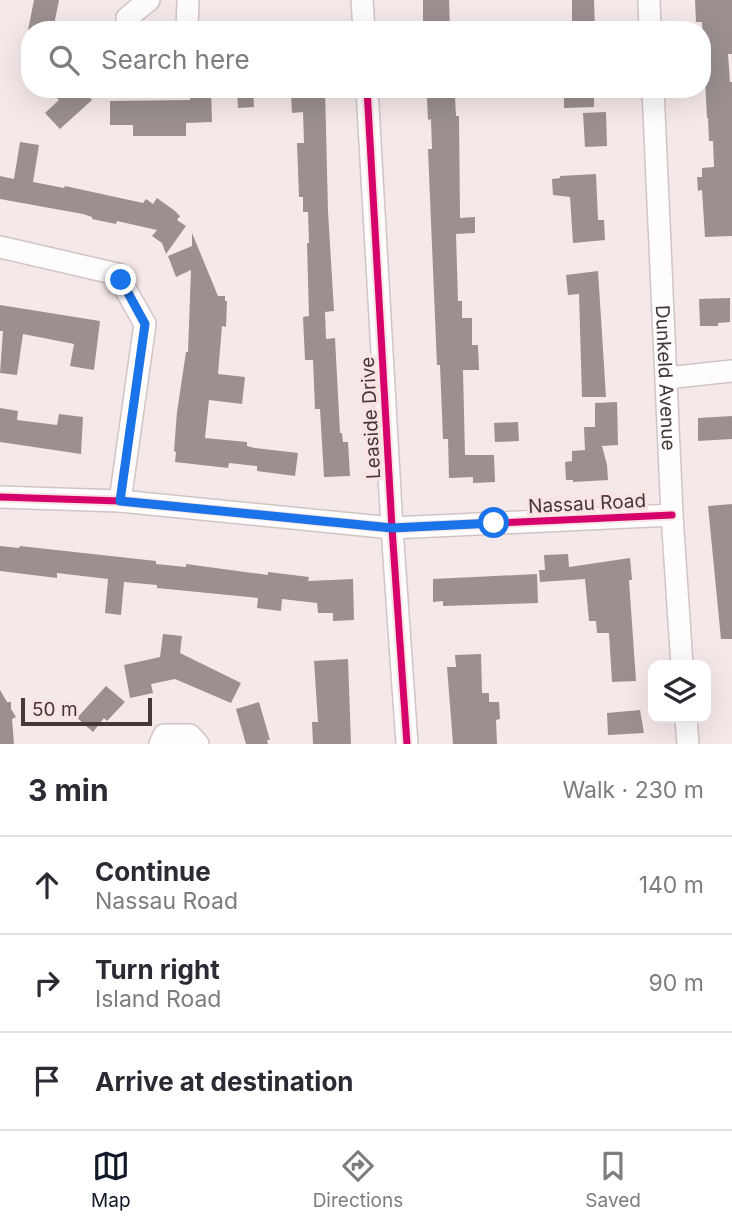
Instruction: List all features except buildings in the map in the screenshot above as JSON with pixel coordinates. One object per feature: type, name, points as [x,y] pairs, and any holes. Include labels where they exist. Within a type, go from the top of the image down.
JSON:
[{"type":"street","points":[[127,21],[127,18],[149,0]]},
{"type":"street","points":[[187,21],[188,0]]},
{"type":"street","points":[[362,0],[363,21]]},
{"type":"street","points":[[649,0],[650,21]]},
{"type":"street","name":"Leaside Drive","points":[[368,98],[407,744]]},
{"type":"street","name":"Dunkeld Avenue","points":[[653,98],[672,515],[682,660]]},
{"type":"street","points":[[0,247],[117,274],[145,324],[120,501]]},
{"type":"street","points":[[667,378],[732,371]]},
{"type":"street","name":"Nassau Road","points":[[0,497],[120,501],[392,528],[672,515]]},
{"type":"street","points":[[686,723],[688,744]]},
{"type":"street","points":[[160,744],[164,736],[190,736],[198,744]]},
{"type":"cycle path","points":[[368,98],[407,744]]},
{"type":"cycle path","points":[[0,497],[120,501],[392,528],[672,515]]},
{"type":"route","points":[[121,280],[145,324],[120,501],[392,528],[494,523]]}]
